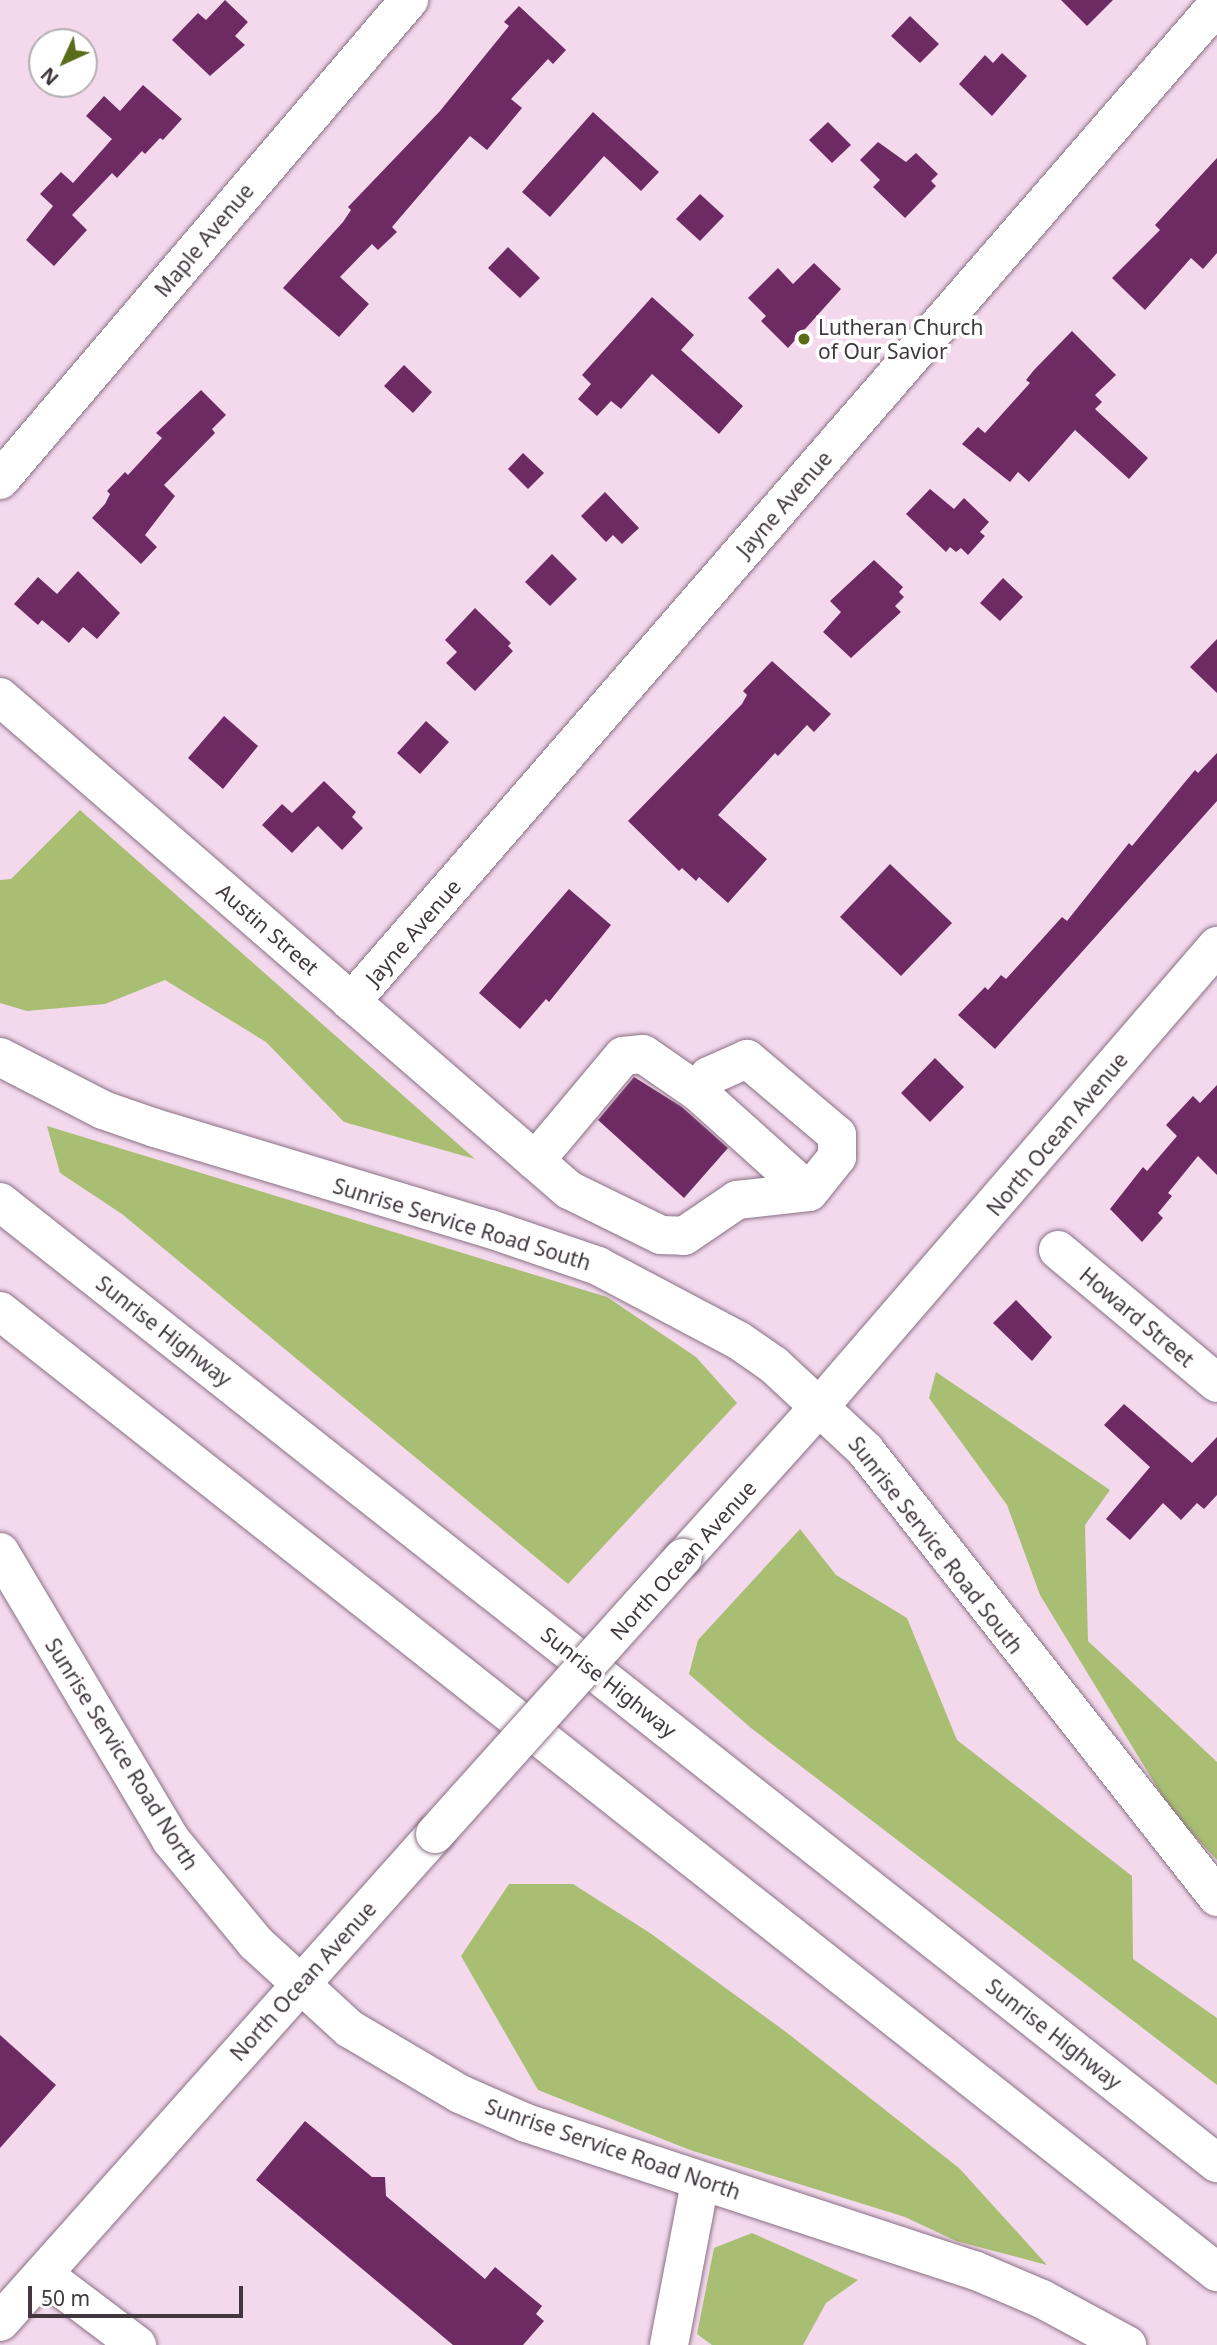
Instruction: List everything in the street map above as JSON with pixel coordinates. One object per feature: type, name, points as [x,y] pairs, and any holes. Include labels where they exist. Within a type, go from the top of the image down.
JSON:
[{"type":"main road","name":"Maple Avenue","points":[[0,480],[409,0]]},
{"type":"main road","name":"Jayne Avenue","points":[[351,1002],[1217,5]]},
{"type":"main road","name":"Austin Street","points":[[0,697],[569,1190],[661,1235],[684,1236],[737,1200],[809,1192]]},
{"type":"main road","name":"North Ocean Avenue","points":[[0,2322],[820,1406],[1000,1202],[1217,946]]},
{"type":"main road","points":[[536,1161],[623,1056],[643,1054],[698,1092],[809,1192],[837,1157],[837,1135],[747,1059],[709,1076],[698,1092]]},
{"type":"main road","name":"Sunrise Service Road South","points":[[0,1057],[103,1110],[545,1246],[598,1266],[738,1340],[820,1406],[865,1450],[1217,1897]]},
{"type":"main road","points":[[0,1195],[33,1228]]},
{"type":"main road","name":"Sunrise Highway","points":[[0,1202],[1217,2164]]},
{"type":"main road","name":"Howard Street","points":[[1058,1250],[1217,1383]]},
{"type":"main road","points":[[0,1311],[1217,2272]]},
{"type":"main road","name":"Sunrise Service Road North","points":[[0,1552],[171,1840],[244,1931],[299,1985],[350,2029],[460,2094],[526,2123],[974,2270],[1042,2299],[1127,2345]]},
{"type":"main road","points":[[676,2340],[700,2182]]},
{"type":"main road","points":[[43,2274],[137,2345]]},
{"type":"green space","points":[[80,810],[475,1159],[344,1122],[266,1042],[165,980],[105,1004],[27,1011],[0,1003],[0,880],[11,879]]},
{"type":"green space","points":[[47,1126],[607,1297],[696,1357],[737,1403],[568,1584],[122,1214],[60,1173]]},
{"type":"green space","points":[[936,1372],[1110,1490],[1085,1525],[1088,1641],[1217,1762],[1217,1860],[1172,1812],[1040,1595],[1007,1505],[929,1398]]},
{"type":"green space","points":[[800,1529],[836,1575],[907,1618],[957,1740],[1132,1876],[1133,1959],[1217,2018],[1217,2085],[751,1728],[689,1674],[698,1640]]},
{"type":"green space","points":[[509,1884],[573,1884],[650,1933],[786,2032],[959,2168],[1047,2265],[956,2241],[905,2217],[690,2150],[538,2090],[461,1956]]},
{"type":"green space","points":[[752,2233],[858,2280],[826,2303],[803,2345],[712,2345],[697,2334],[714,2248]]},
{"type":"building","points":[[225,0],[248,22],[235,36],[245,45],[210,76],[172,40],[198,13],[206,20]]},
{"type":"building","points":[[1061,0],[1113,0],[1087,26]]},
{"type":"building","points":[[519,6],[566,50],[553,64],[548,59],[511,99],[522,108],[487,150],[470,136],[392,227],[397,232],[378,250],[372,244],[340,277],[369,304],[339,337],[283,288],[343,222],[351,210],[348,207],[440,111],[509,26],[504,22]]},
{"type":"building","points":[[910,16],[939,44],[920,63],[891,36]]},
{"type":"building","points":[[1002,53],[1027,76],[992,116],[959,84],[985,55],[993,63]]},
{"type":"building","points":[[143,85],[182,119],[163,140],[160,138],[145,154],[142,151],[117,178],[112,173],[72,215],[87,230],[54,266],[26,240],[53,206],[40,194],[61,172],[73,183],[112,139],[86,116],[104,96],[120,111]]},
{"type":"building","points":[[593,112],[659,172],[641,191],[604,156],[550,217],[522,192]]},
{"type":"building","points":[[828,122],[851,145],[832,163],[809,140]]},
{"type":"building","points":[[878,142],[906,162],[916,153],[938,174],[931,181],[936,186],[905,218],[873,187],[880,180],[860,160]]},
{"type":"building","points":[[1217,158],[1217,253],[1203,269],[1191,258],[1145,310],[1112,278],[1160,230],[1155,225]]},
{"type":"building","points":[[700,194],[724,216],[700,241],[676,219]]},
{"type":"building","points":[[508,247],[540,278],[520,298],[488,268]]},
{"type":"building","points":[[814,263],[841,289],[788,348],[761,321],[766,316],[748,298],[778,268],[793,284]]},
{"type":"building","points":[[652,297],[694,335],[681,350],[743,406],[719,434],[652,374],[621,409],[611,401],[597,416],[578,399],[591,384],[582,375]]},
{"type":"building","points":[[1072,331],[1116,375],[1095,395],[1102,402],[1095,409],[1148,458],[1129,479],[1075,430],[1029,482],[1018,472],[1010,482],[962,444],[978,427],[985,433],[1030,383],[1026,380],[1034,370]]},
{"type":"building","points":[[404,365],[432,392],[413,413],[384,386]]},
{"type":"building","points":[[201,390],[226,415],[212,429],[215,433],[164,485],[175,496],[145,535],[157,547],[141,564],[92,518],[105,504],[110,494],[107,491],[125,472],[128,475],[162,438],[156,433]]},
{"type":"building","points":[[523,453],[544,473],[528,489],[508,469]]},
{"type":"building","points":[[930,489],[954,509],[964,498],[989,522],[980,532],[985,536],[968,555],[961,548],[956,552],[950,547],[946,552],[906,514]]},
{"type":"building","points":[[605,492],[639,528],[622,544],[613,535],[606,542],[581,516]]},
{"type":"building","points":[[552,554],[577,579],[550,606],[525,582]]},
{"type":"building","points":[[874,560],[903,587],[899,592],[904,597],[895,606],[901,612],[851,658],[823,632],[841,612],[830,601]]},
{"type":"building","points":[[78,571],[120,613],[97,639],[83,627],[69,643],[42,620],[38,625],[14,604],[38,577],[57,594]]},
{"type":"building","points":[[1003,578],[1023,597],[1000,621],[980,603]]},
{"type":"building","points":[[475,608],[511,643],[508,646],[513,651],[475,691],[446,663],[457,652],[445,640]]},
{"type":"building","points":[[1217,639],[1217,693],[1190,667]]},
{"type":"building","points":[[772,661],[831,714],[814,732],[807,725],[778,756],[775,753],[718,815],[767,859],[728,903],[699,877],[696,881],[682,868],[679,871],[628,821],[742,704],[747,695],[743,691]]},
{"type":"building","points":[[224,716],[258,746],[223,789],[188,758]]},
{"type":"building","points":[[426,721],[449,742],[420,774],[397,753]]},
{"type":"building","points":[[1217,753],[1217,801],[995,1049],[958,1015],[985,987],[988,990],[1001,975],[1006,979],[1062,917],[1067,921],[1129,843],[1132,846],[1195,770],[1198,773]]},
{"type":"building","points":[[324,781],[356,812],[352,817],[363,828],[342,850],[318,826],[292,853],[262,825],[282,804],[292,813]]},
{"type":"building","points":[[890,864],[952,923],[901,976],[840,917]]},
{"type":"building","points":[[569,889],[611,925],[549,1002],[546,999],[520,1029],[479,993]]},
{"type":"building","points":[[935,1058],[964,1087],[930,1122],[901,1093]]},
{"type":"building","points":[[634,1077],[682,1107],[728,1148],[684,1198],[598,1120]]},
{"type":"building","points":[[1217,1085],[1217,1175],[1198,1156],[1168,1193],[1172,1196],[1158,1213],[1163,1218],[1142,1242],[1110,1209],[1143,1167],[1147,1171],[1177,1136],[1166,1125],[1193,1096],[1200,1103]]},
{"type":"building","points":[[1016,1300],[1052,1337],[1032,1361],[993,1323]]},
{"type":"building","points":[[1124,1404],[1192,1463],[1217,1437],[1217,1495],[1204,1509],[1197,1503],[1181,1520],[1163,1503],[1130,1540],[1106,1519],[1150,1467],[1104,1425]]},
{"type":"building","points":[[0,2035],[56,2085],[0,2148]]},
{"type":"building","points":[[305,2121],[372,2177],[385,2177],[386,2196],[485,2279],[495,2267],[542,2306],[536,2314],[544,2321],[523,2345],[453,2345],[256,2180]]},
{"type":"place","name":"Lutheran Church of Our Savior","points":[[804,339]]}]
